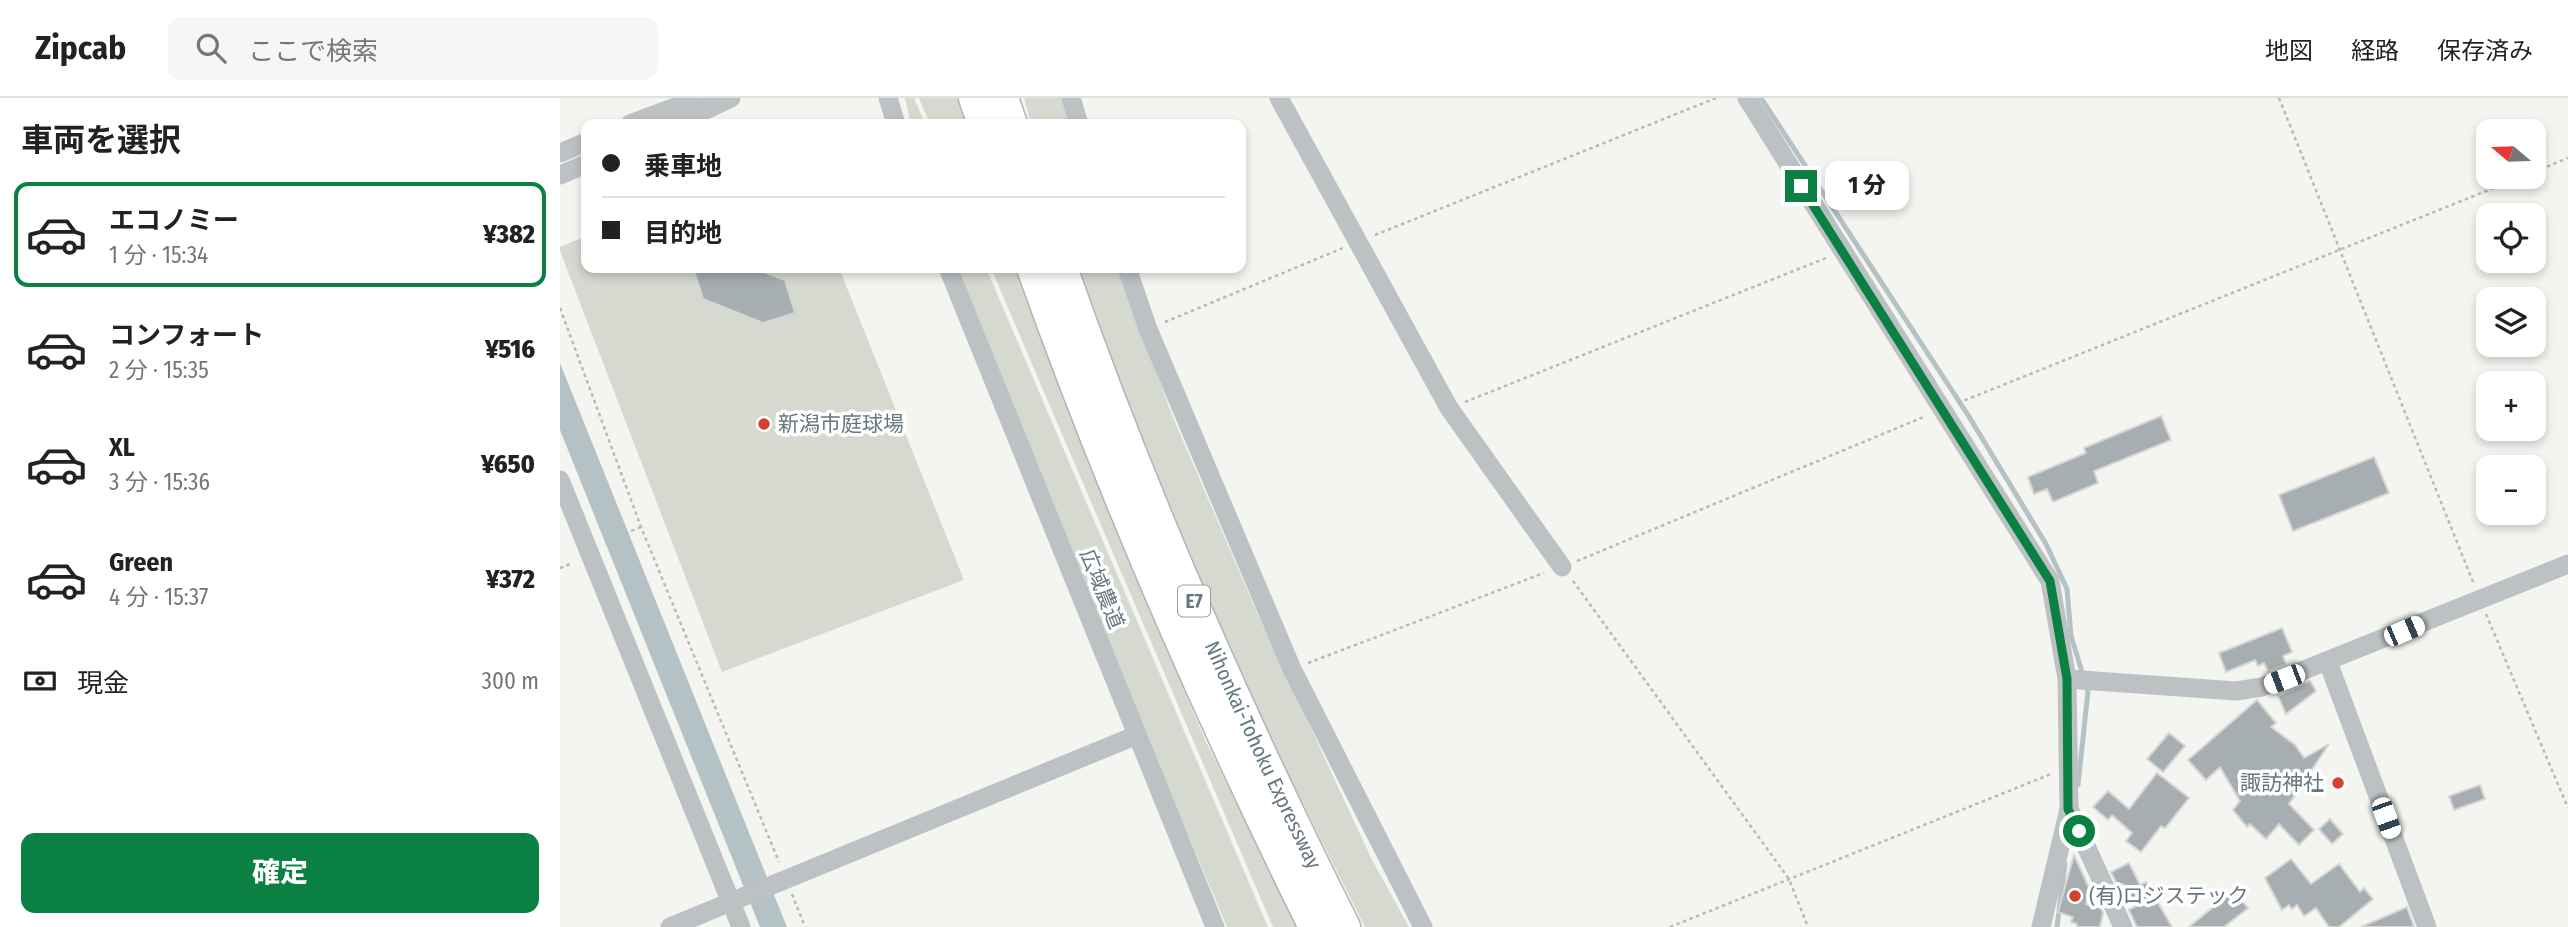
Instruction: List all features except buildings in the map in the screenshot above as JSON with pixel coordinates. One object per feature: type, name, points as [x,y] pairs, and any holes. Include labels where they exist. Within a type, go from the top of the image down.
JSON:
[{"type":"highway","points":[[974,98],[981,119]]},
{"type":"highway","points":[[1003,98],[1010,119]]},
{"type":"highway","name":"Nihonkai-Tohoku Expressway","points":[[1034,273],[1169,617],[1229,752],[1314,927]]},
{"type":"highway","name":"Nihonkai-Tohoku Expressway","points":[[1064,273],[1194,602],[1257,745],[1345,927]]},
{"type":"street","points":[[643,119],[699,98]]},
{"type":"street","points":[[687,119],[731,98]]},
{"type":"street","points":[[888,98],[894,119]]},
{"type":"street","points":[[1071,98],[1077,119]]},
{"type":"street","points":[[1279,98],[1448,408],[1562,566]]},
{"type":"street","points":[[1747,98],[2050,581],[2067,679],[2068,809],[2041,927]]},
{"type":"street","points":[[560,153],[581,144]]},
{"type":"street","points":[[560,175],[581,166]]},
{"type":"street","name":"広域農道","points":[[950,273],[1215,927]]},
{"type":"street","points":[[1129,273],[1148,328],[1292,669],[1423,927]]},
{"type":"street","points":[[560,480],[734,901],[741,927]]},
{"type":"street","points":[[2067,679],[2236,691],[2262,687],[2568,564]]},
{"type":"street","points":[[2329,662],[2427,927]]},
{"type":"street","points":[[670,927],[1137,735]]},
{"type":"street","points":[[2068,809],[2123,927]]},
{"type":"path","points":[[1148,328],[1716,98]]},
{"type":"path","points":[[2279,98],[2480,599],[2568,808]]},
{"type":"path","points":[[2546,167],[2568,158]]},
{"type":"path","points":[[1292,669],[1562,566],[2339,248],[2490,189]]},
{"type":"path","points":[[1448,408],[1842,251]]},
{"type":"path","points":[[560,308],[642,527],[783,880],[805,927]]},
{"type":"path","points":[[604,542],[642,527]]},
{"type":"path","points":[[1562,566],[1789,878],[1808,927]]},
{"type":"path","points":[[1670,927],[2067,767]]},
{"type":"shaded area","points":[[905,98],[914,98],[923,119],[910,119]]},
{"type":"shaded area","points":[[919,98],[957,98],[964,119],[928,119]]},
{"type":"shaded area","points":[[1024,98],[1063,98],[1069,119],[1030,119]]},
{"type":"shaded area","name":"新潟市庭球場","points":[[581,238],[581,273],[841,273],[964,580],[722,672],[560,247]]},
{"type":"shaded area","points":[[960,273],[988,273],[1268,927],[1227,927],[1156,759]]},
{"type":"shaded area","points":[[993,273],[1017,273],[1095,479],[1206,742],[1298,927],[1273,927]]},
{"type":"shaded area","points":[[1076,273],[1120,273],[1172,415],[1255,608],[1372,860],[1409,927],[1365,927],[1239,677]]},
{"type":"shaded area","points":[[560,363],[787,927],[760,927],[749,900],[560,430]]},
{"type":"waterway","points":[[1761,98],[1968,415],[2046,544],[2067,589],[2071,636],[2083,675]]},
{"type":"waterway","points":[[2078,785],[2088,691],[2086,684]]},
{"type":"waterway","points":[[2057,927],[2065,864]]},
{"type":"place","name":"新潟市庭球場","points":[[764,424]]},
{"type":"place","name":"諏訪神社","points":[[2338,783]]},
{"type":"place","name":"(有)ロジステック","points":[[2075,896]]},
{"type":"route","points":[[1801,186],[2050,581],[2067,679],[2068,809],[2079,831]]}]
